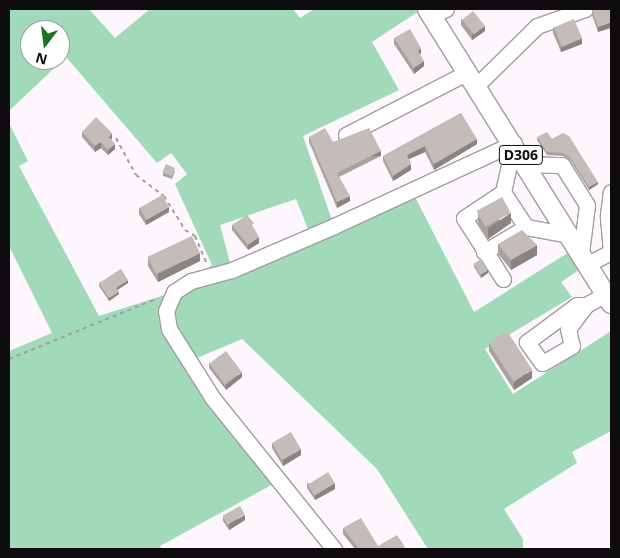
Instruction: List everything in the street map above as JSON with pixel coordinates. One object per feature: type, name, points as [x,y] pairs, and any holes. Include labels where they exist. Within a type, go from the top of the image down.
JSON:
[{"type":"main road","name":"D306","points":[[435,11],[472,78],[609,298]]},
{"type":"street","points":[[346,135],[472,78],[536,26],[585,9]]},
{"type":"street","points":[[503,279],[464,218],[503,192],[514,143]]},
{"type":"street","points":[[334,549],[212,397],[169,329],[166,311],[174,292],[191,281],[232,270],[350,219],[514,143]]},
{"type":"street","points":[[526,164],[562,165],[587,205],[584,258],[611,252],[608,215],[611,192]]},
{"type":"street","points":[[503,192],[526,227]]},
{"type":"street","points":[[484,252],[526,227],[570,235]]},
{"type":"street","points":[[586,305],[609,298]]},
{"type":"path","points":[[116,138],[136,175],[164,196],[185,230],[195,236],[211,276]]},
{"type":"path","points":[[9,359],[174,292]]},
{"type":"green space","points":[[9,9],[89,9],[115,38],[150,9],[293,9],[300,18],[314,9],[422,9],[372,42],[399,90],[303,136],[334,226],[412,191],[474,312],[577,247],[588,264],[561,282],[572,297],[485,349],[513,394],[611,331],[611,431],[572,452],[577,463],[504,509],[523,539],[523,549],[428,549],[377,469],[242,339],[190,361],[277,482],[160,546],[162,549],[9,549],[9,351],[52,333],[9,246],[9,123],[28,161],[19,166],[99,316],[174,292],[212,265],[175,184],[187,174],[171,153],[157,163],[70,62],[70,20],[20,20],[20,70],[52,70],[9,111]],"holes":[[[296,199],[310,234],[232,270],[220,225]]]},
{"type":"building","points":[[611,9],[611,22],[598,27],[592,10]]},
{"type":"building","points":[[473,11],[485,26],[474,35],[462,20]]},
{"type":"building","points":[[574,19],[582,38],[562,47],[554,28]]},
{"type":"building","points":[[410,29],[421,48],[418,51],[424,61],[414,68],[394,38]]},
{"type":"building","points":[[461,113],[477,139],[434,164],[425,146],[407,155],[411,164],[393,176],[383,156]]},
{"type":"building","points":[[96,117],[112,133],[109,137],[115,144],[108,150],[101,142],[95,146],[82,132]]},
{"type":"building","points":[[325,128],[333,142],[369,128],[381,151],[337,173],[350,196],[337,202],[309,137]]},
{"type":"building","points":[[547,132],[552,139],[563,133],[569,136],[598,182],[589,187],[570,157],[563,153],[547,152],[537,137]]},
{"type":"building","points":[[166,164],[175,168],[171,176],[162,172]]},
{"type":"building","points":[[162,195],[169,207],[146,220],[139,208]]},
{"type":"building","points":[[502,197],[511,213],[485,227],[477,211]]},
{"type":"building","points":[[247,215],[254,223],[252,225],[259,237],[248,245],[232,225]]},
{"type":"building","points":[[522,230],[537,245],[511,260],[498,244]]},
{"type":"building","points":[[192,236],[200,253],[156,274],[148,257]]},
{"type":"building","points":[[481,259],[488,270],[480,275],[473,264]]},
{"type":"building","points":[[121,269],[128,280],[116,288],[119,292],[109,298],[99,283]]},
{"type":"building","points":[[507,331],[532,370],[514,382],[489,343]]},
{"type":"building","points":[[226,351],[242,372],[225,384],[209,364]]},
{"type":"building","points":[[291,432],[301,449],[282,460],[272,443]]},
{"type":"building","points":[[328,472],[335,483],[315,496],[308,485]]},
{"type":"building","points":[[240,506],[245,515],[227,524],[223,516]]},
{"type":"building","points":[[361,518],[378,546],[397,535],[405,547],[402,549],[359,549],[343,528]]}]
